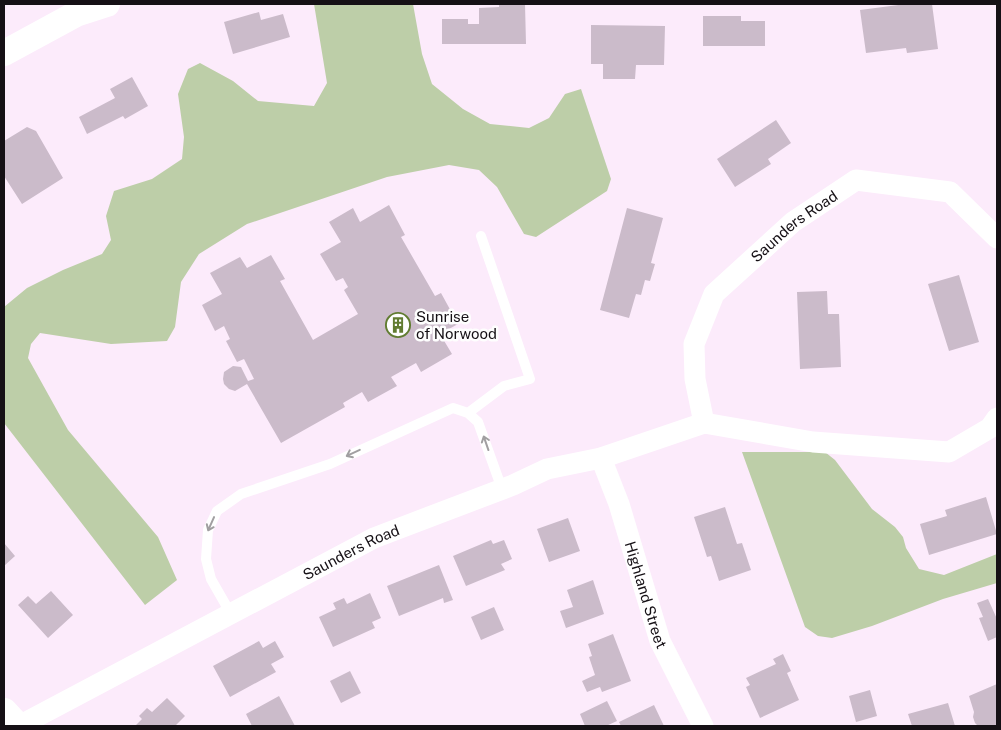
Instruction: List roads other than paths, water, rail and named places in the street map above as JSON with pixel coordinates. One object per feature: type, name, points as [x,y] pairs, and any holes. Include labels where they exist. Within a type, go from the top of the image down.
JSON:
[{"type":"main road","points":[[4,712],[18,726]]},
{"type":"street","points":[[4,53],[76,14],[107,4]]},
{"type":"street","name":"Saunders Road","points":[[704,423],[695,379],[694,344],[714,294],[793,222],[856,180],[950,192],[997,238]]},
{"type":"street","name":"Saunders Road","points":[[18,726],[374,538],[502,489],[547,469],[601,458],[704,423],[813,442],[949,452],[990,428],[997,418]]},
{"type":"street","name":"Highland Street","points":[[601,458],[619,504],[660,641],[703,726]]},
{"type":"lane","points":[[468,413],[504,386],[530,379],[481,236]]},
{"type":"lane","points":[[231,614],[211,579],[206,559],[208,530],[217,511],[241,494],[330,464],[453,408],[468,413],[478,422],[502,489]]},
{"type":"place","name":"Sunrise of Norwood","points":[[398,325]]}]
